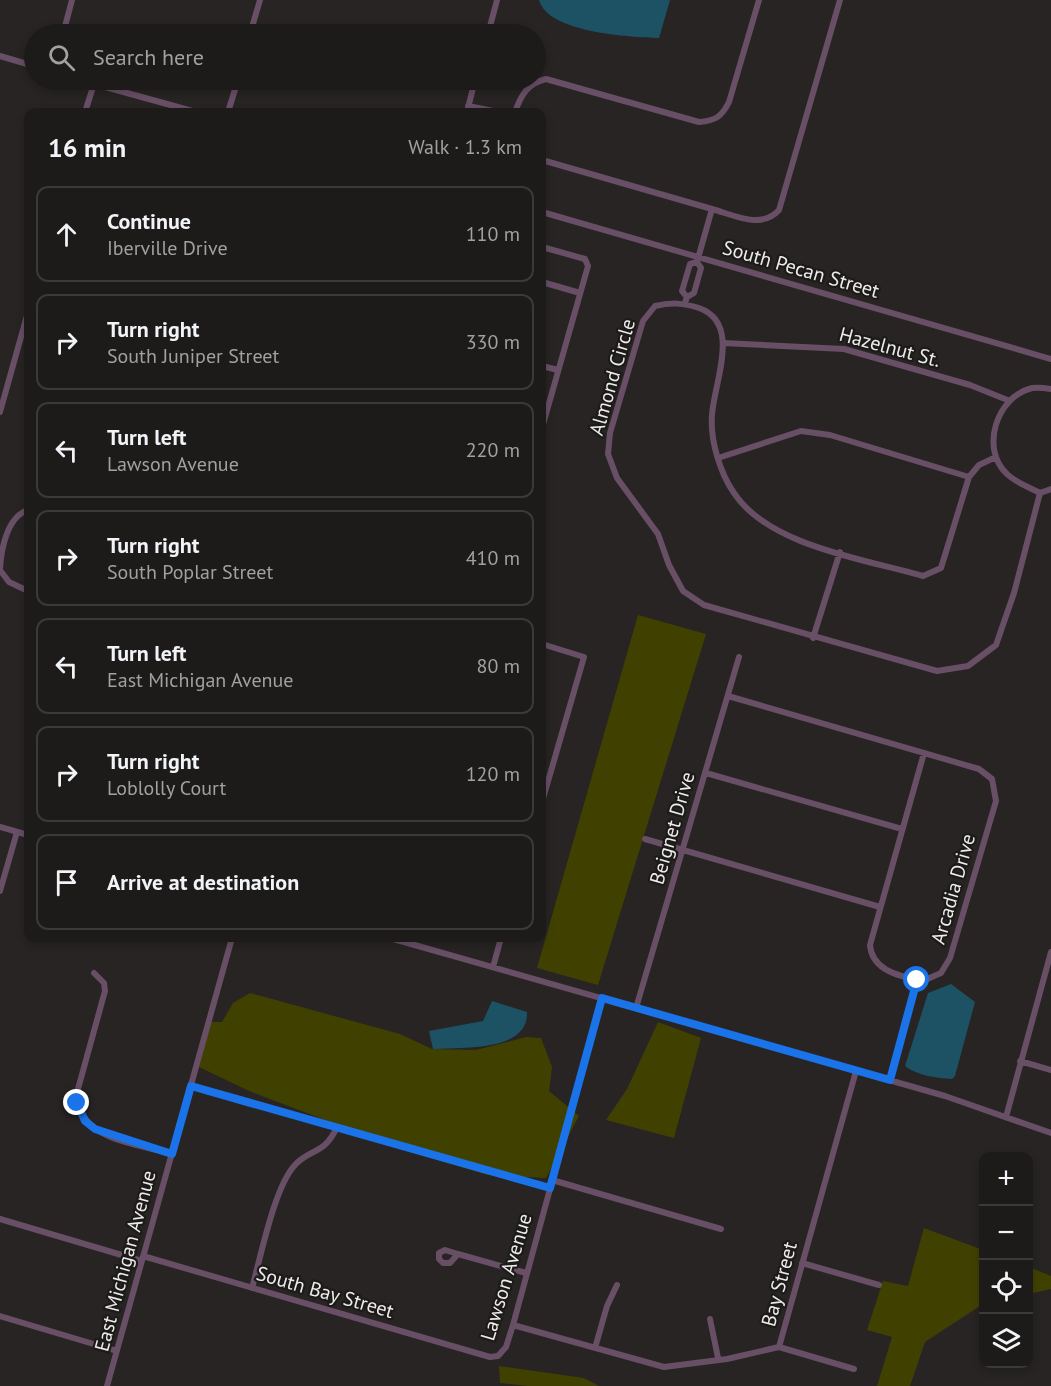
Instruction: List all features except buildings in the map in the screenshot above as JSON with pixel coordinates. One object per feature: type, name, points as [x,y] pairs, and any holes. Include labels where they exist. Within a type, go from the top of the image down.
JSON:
[{"type":"street","points":[[66,24],[72,0]]},
{"type":"street","points":[[253,24],[260,0]]},
{"type":"street","points":[[491,24],[497,0]]},
{"type":"street","points":[[546,79],[699,122],[711,122],[722,115],[729,102],[759,0]]},
{"type":"street","points":[[546,161],[712,209],[762,221],[771,218],[779,210],[840,0]]},
{"type":"street","points":[[0,56],[24,63]]},
{"type":"street","points":[[86,108],[91,90]]},
{"type":"street","points":[[115,90],[181,108]]},
{"type":"street","points":[[229,108],[235,90]]},
{"type":"street","points":[[468,108],[473,90]]},
{"type":"street","points":[[517,108],[525,90]]},
{"type":"street","points":[[697,260],[690,264],[682,291],[686,300],[694,293],[701,268],[697,260],[712,209]]},
{"type":"street","name":"South Pecan Street","points":[[546,213],[697,260],[1051,359]]},
{"type":"street","points":[[546,248],[585,260],[588,266],[546,412]]},
{"type":"street","points":[[546,283],[580,293]]},
{"type":"street","name":"Almond Circle","points":[[969,477],[941,568],[923,576],[807,544],[766,526],[734,494],[718,458],[711,417],[723,343],[719,321],[707,311],[686,300],[655,306],[644,321],[610,433],[608,454],[617,478],[658,534],[674,576],[683,591],[704,605],[813,638],[937,671],[968,666],[996,645],[1014,593],[1040,493]]},
{"type":"street","points":[[0,412],[24,326]]},
{"type":"street","name":"Hazelnut St.","points":[[723,343],[844,349],[970,385],[1010,401]]},
{"type":"street","points":[[546,367],[558,370]]},
{"type":"street","points":[[1051,389],[1033,388],[1010,401],[1000,415],[993,433],[996,457],[1006,473],[1040,493],[1051,489]]},
{"type":"street","points":[[718,458],[801,431],[830,435],[969,477],[979,465],[996,457]]},
{"type":"street","points":[[24,512],[17,515],[10,526],[0,570],[9,582],[24,589]]},
{"type":"street","points":[[813,638],[840,552]]},
{"type":"street","points":[[546,645],[584,657],[546,788]]},
{"type":"street","name":"Beignet Drive","points":[[636,1008],[739,657]]},
{"type":"street","name":"Arcadia Drive","points":[[728,696],[979,769],[992,779],[996,794],[950,958],[940,973],[925,980],[917,980]]},
{"type":"street","points":[[890,1080],[917,980],[890,972],[873,957],[871,938],[924,753]]},
{"type":"street","points":[[706,773],[902,829]]},
{"type":"street","points":[[0,827],[24,834]]},
{"type":"street","points":[[0,891],[17,832]]},
{"type":"street","points":[[645,839],[880,907]]},
{"type":"street","name":"East Michigan Avenue","points":[[107,1386],[231,942]]},
{"type":"street","points":[[404,942],[890,1080],[1051,1133]]},
{"type":"street","points":[[493,967],[500,942]]},
{"type":"street","points":[[1006,1117],[1051,952]]},
{"type":"street","points":[[94,973],[104,983],[105,991],[78,1089],[77,1103],[80,1113],[95,1129],[172,1154]]},
{"type":"street","name":"Lawson Avenue","points":[[498,1356],[506,1347],[513,1325],[602,998]]},
{"type":"street","points":[[1020,1061],[1051,1070]]},
{"type":"street","name":"Bay Street","points":[[513,1325],[664,1367],[779,1347],[856,1071]]},
{"type":"street","points":[[191,1086],[550,1188]]},
{"type":"street","points":[[252,1288],[282,1185],[294,1164],[325,1147],[337,1127]]},
{"type":"street","points":[[552,1180],[721,1229]]},
{"type":"street","name":"South Bay Street","points":[[0,1219],[252,1288],[490,1357],[498,1356]]},
{"type":"street","points":[[458,1254],[526,1273]]},
{"type":"street","points":[[802,1263],[879,1285]]},
{"type":"street","points":[[595,1348],[607,1306],[617,1285]]},
{"type":"street","points":[[0,1316],[117,1351]]},
{"type":"street","points":[[710,1319],[718,1358]]},
{"type":"street","points":[[779,1347],[854,1369]]},
{"type":"shaded area","points":[[638,615],[706,634],[598,985],[537,968]]},
{"type":"shaded area","points":[[250,993],[400,1034],[432,1049],[476,1050],[526,1037],[541,1038],[552,1067],[549,1091],[579,1116],[546,1178],[488,1175],[407,1151],[249,1091],[199,1067],[211,1022],[222,1022],[233,1003]]},
{"type":"shaded area","points":[[658,1022],[701,1038],[674,1138],[606,1120],[627,1089]]},
{"type":"shaded area","points":[[924,1228],[979,1249],[979,1307],[925,1342],[910,1386],[877,1386],[892,1337],[867,1330],[883,1281],[908,1286]]},
{"type":"shaded area","points":[[1033,1269],[1051,1276],[1051,1289],[1033,1293]]},
{"type":"shaded area","points":[[499,1366],[584,1378],[599,1386],[528,1386],[500,1383]]},
{"type":"water","points":[[539,0],[670,0],[659,38],[611,34],[573,26],[557,20],[546,11]]},
{"type":"water","points":[[951,984],[975,1002],[955,1076],[952,1079],[922,1074],[905,1066],[928,993]]},
{"type":"water","points":[[492,1001],[527,1012],[525,1025],[517,1034],[506,1041],[492,1045],[433,1049],[429,1031],[483,1021]]},
{"type":"route","points":[[77,1103],[85,1121],[95,1129],[110,1136],[172,1154],[191,1086],[550,1188],[602,998],[890,1080],[917,980]]}]
